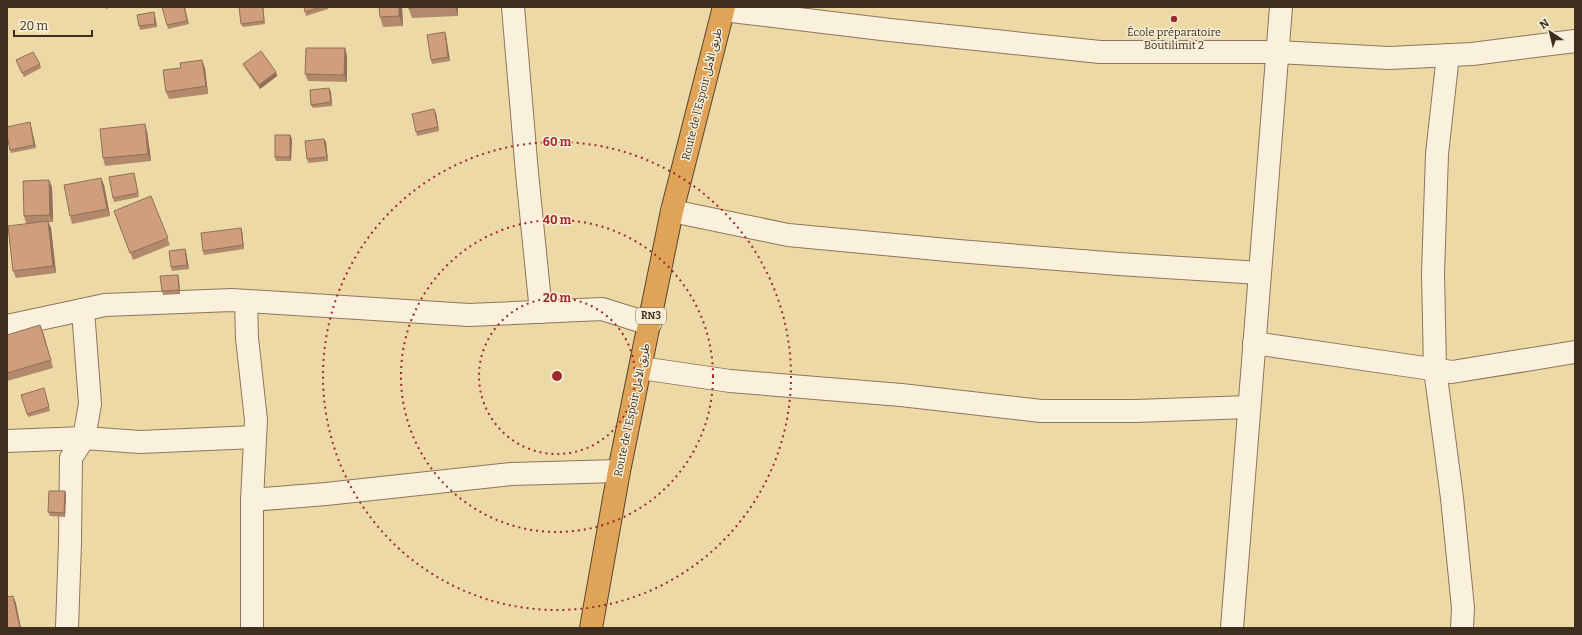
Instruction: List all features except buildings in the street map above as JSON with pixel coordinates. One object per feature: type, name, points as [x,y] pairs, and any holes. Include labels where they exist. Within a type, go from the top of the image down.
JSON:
[{"type":"highway","name":"Route de l’Espoir طريق الأمل","points":[[591,628],[619,471],[672,211],[723,8]]},
{"type":"street","points":[[513,7],[527,173],[542,312]]},
{"type":"street","points":[[1232,628],[1280,7]]},
{"type":"street","points":[[723,8],[890,30],[1100,52],[1277,52],[1390,58],[1472,54],[1575,41]]},
{"type":"street","points":[[1448,55],[1437,154],[1433,273],[1435,368],[1452,498],[1463,608],[1462,628]]},
{"type":"street","points":[[672,211],[788,235],[1119,264],[1260,273]]},
{"type":"street","points":[[7,326],[105,305],[232,300],[469,315],[602,309],[650,324]]},
{"type":"street","points":[[246,301],[247,338],[256,420],[252,500],[252,628]]},
{"type":"street","points":[[67,628],[71,458],[84,438],[90,404],[83,310]]},
{"type":"street","points":[[1254,343],[1435,368],[1452,372],[1575,352]]},
{"type":"street","points":[[641,368],[730,381],[901,395],[1041,411],[1135,411],[1250,407]]},
{"type":"street","points":[[7,441],[84,438],[140,442],[255,438]]},
{"type":"street","points":[[252,500],[326,494],[511,474],[619,471]]},
{"type":"sand","points":[[7,7],[1575,7],[1575,628],[7,628]]},
{"type":"place","name":"École préparatoire Boutilimit 2","points":[[1174,19]]}]
